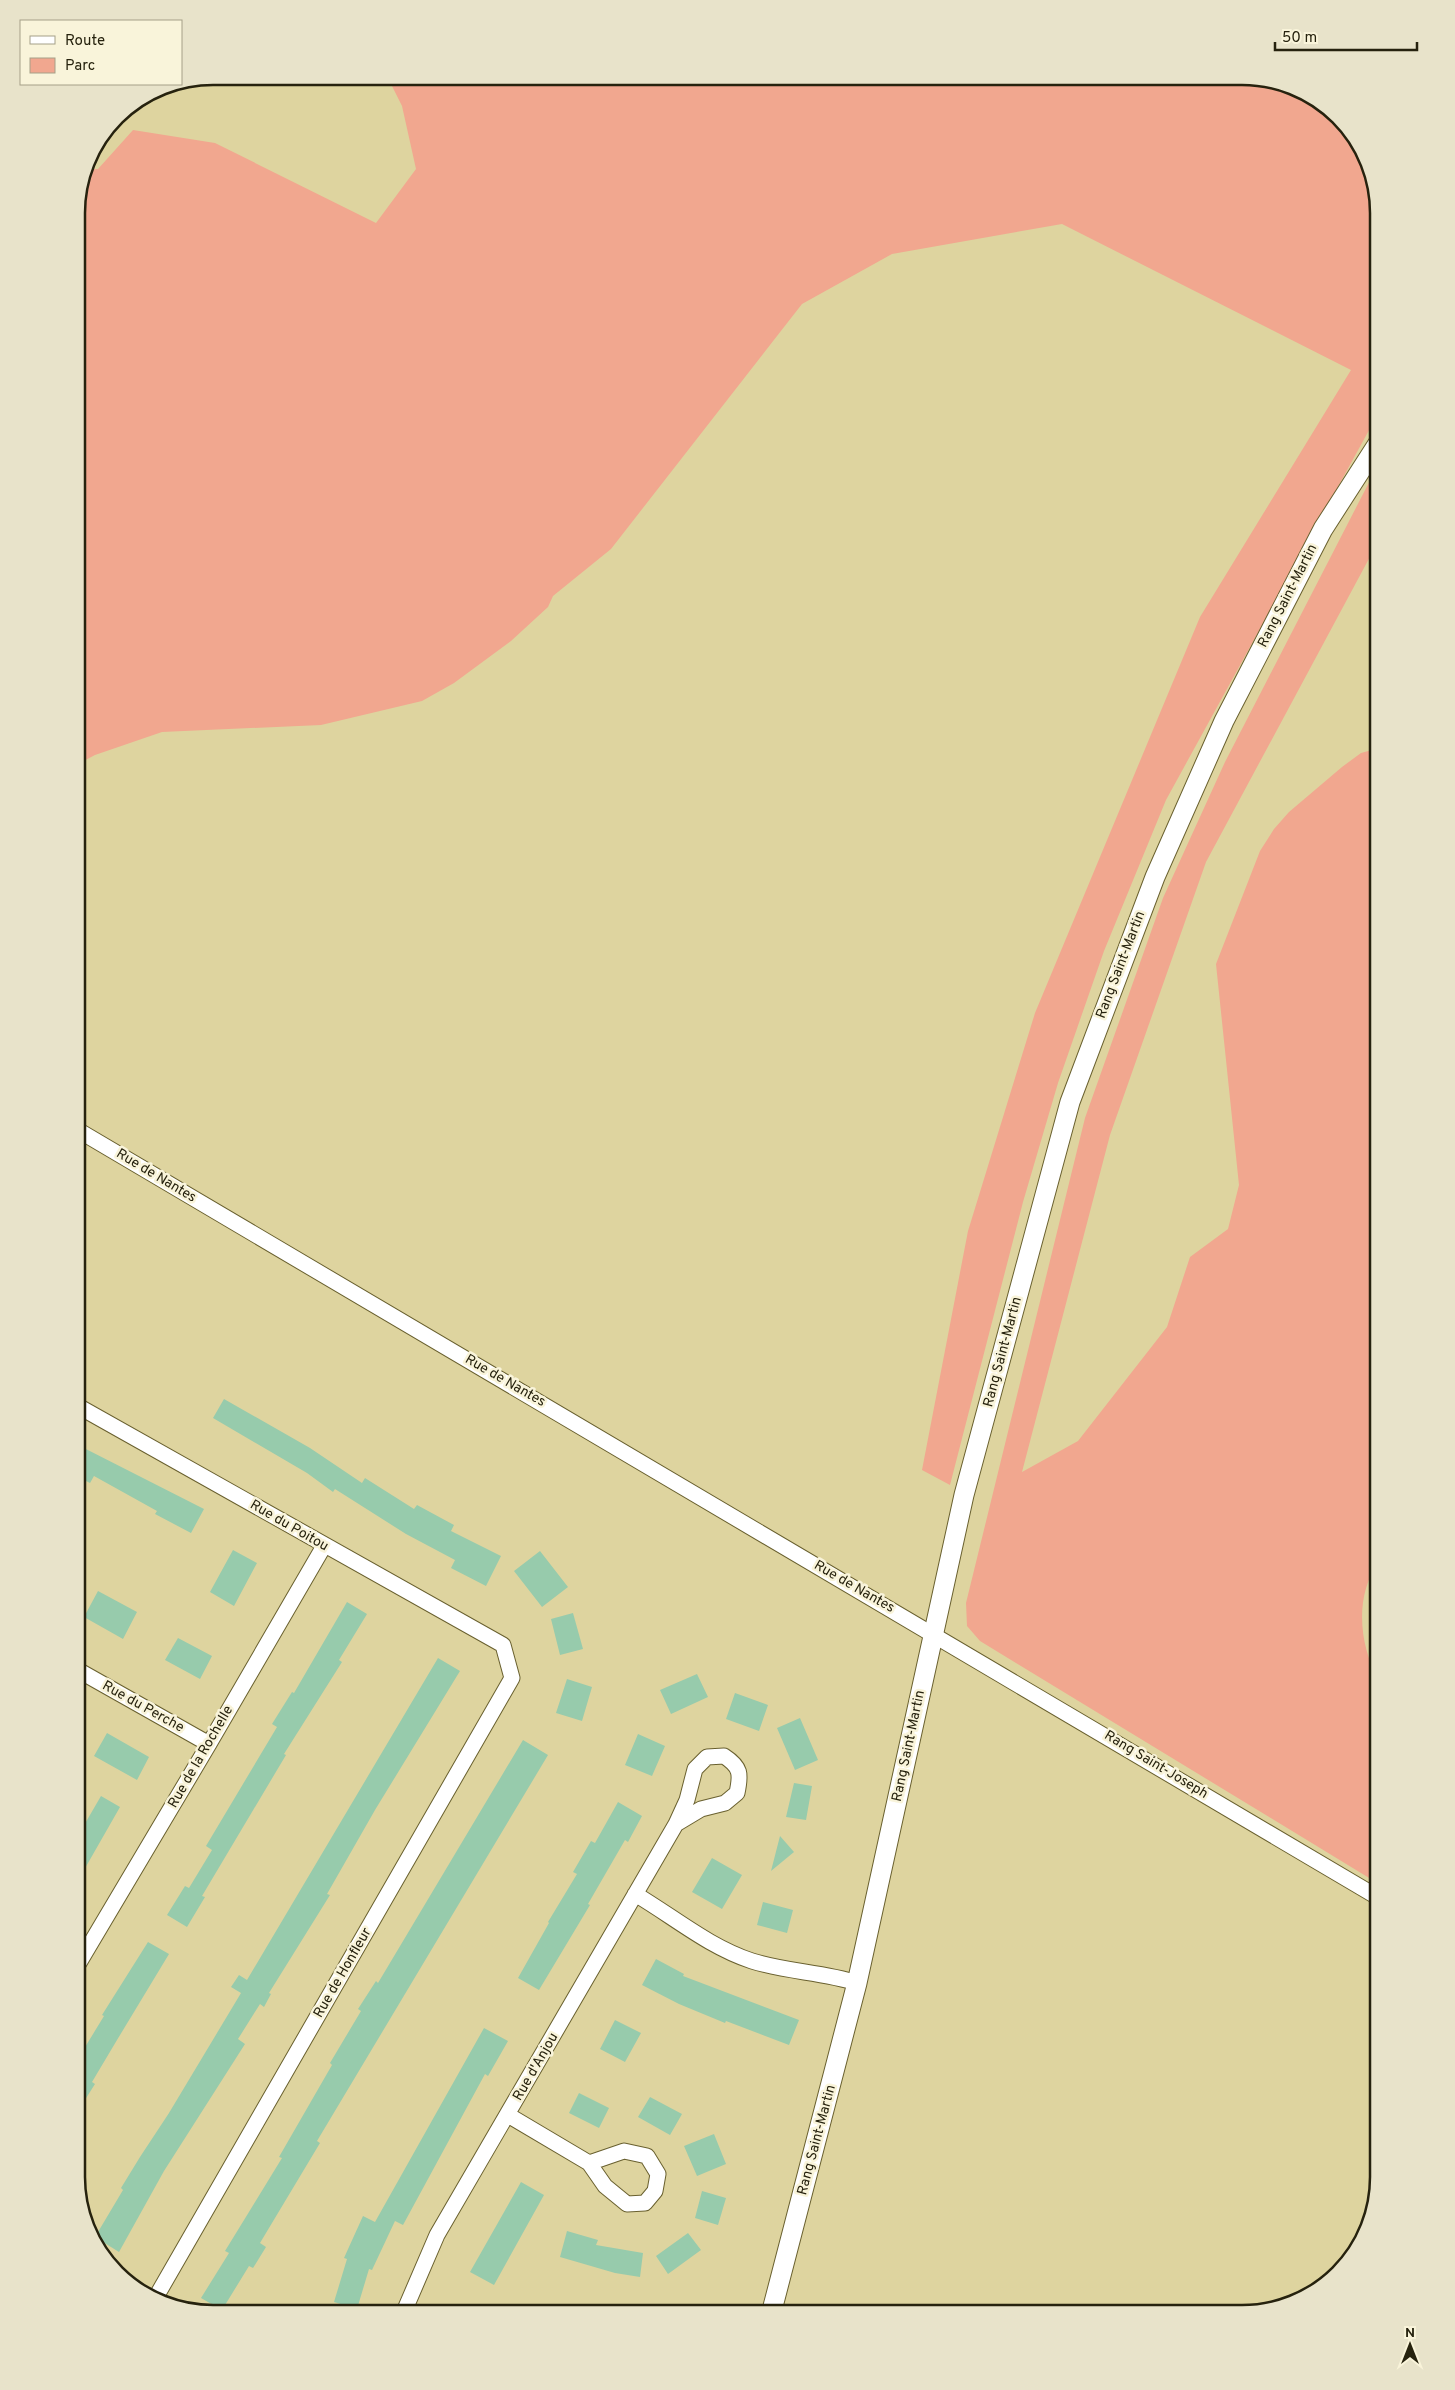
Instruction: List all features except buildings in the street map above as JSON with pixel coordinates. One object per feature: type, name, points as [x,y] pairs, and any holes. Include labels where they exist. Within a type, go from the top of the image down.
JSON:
[{"type":"street","name":"Rang Saint-Martin","points":[[774,2305],[858,1983],[964,1495],[1070,1102],[1155,876],[1224,721],[1323,529],[1370,456]]},
{"type":"street","name":"Rue de Nantes","points":[[85,1134],[934,1634]]},
{"type":"street","name":"Rue du Poitou","points":[[85,1410],[503,1645]]},
{"type":"street","name":"Rue de la Rochelle","points":[[85,1953],[324,1546]]},
{"type":"street","name":"Rang Saint-Joseph","points":[[934,1634],[1370,1893]]},
{"type":"street","name":"Rue de Honfleur","points":[[159,2293],[512,1678],[503,1645]]},
{"type":"street","name":"Rue du Perche","points":[[85,1674],[209,1744]]},
{"type":"street","name":"Rue d'Anjou","points":[[407,2305],[437,2235],[676,1824],[687,1800],[695,1769],[708,1757],[724,1756],[735,1763],[740,1777],[737,1794],[725,1803],[701,1809],[676,1824]]},
{"type":"street","points":[[635,1894],[721,1947],[752,1960],[839,1977],[858,1983]]},
{"type":"street","points":[[508,2115],[589,2163]]},
{"type":"green space","points":[[392,85],[1250,85],[1267,87],[1283,92],[1313,107],[1338,129],[1348,142],[1360,164],[1366,180],[1370,214],[1370,428],[1166,800],[1104,951],[1058,1083],[1023,1202],[950,1485],[922,1470],[968,1231],[1035,1013],[1200,617],[1351,370],[1062,224],[892,254],[802,304],[611,549],[553,596],[548,607],[511,641],[454,683],[422,701],[321,725],[162,732],[85,760],[85,205],[89,180],[93,169],[98,169],[133,130],[215,143],[376,223],[416,169],[402,106]]},
{"type":"green space","points":[[1370,480],[1370,557],[1206,862],[1110,1135],[1022,1472],[1078,1441],[1167,1327],[1190,1257],[1228,1229],[1239,1185],[1216,964],[1260,851],[1274,829],[1289,812],[1342,767],[1361,753],[1370,750],[1370,1578],[1363,1605],[1362,1621],[1370,1661],[1370,1879],[980,1641],[967,1626],[966,1603],[1085,1118],[1163,898],[1225,762]]}]
